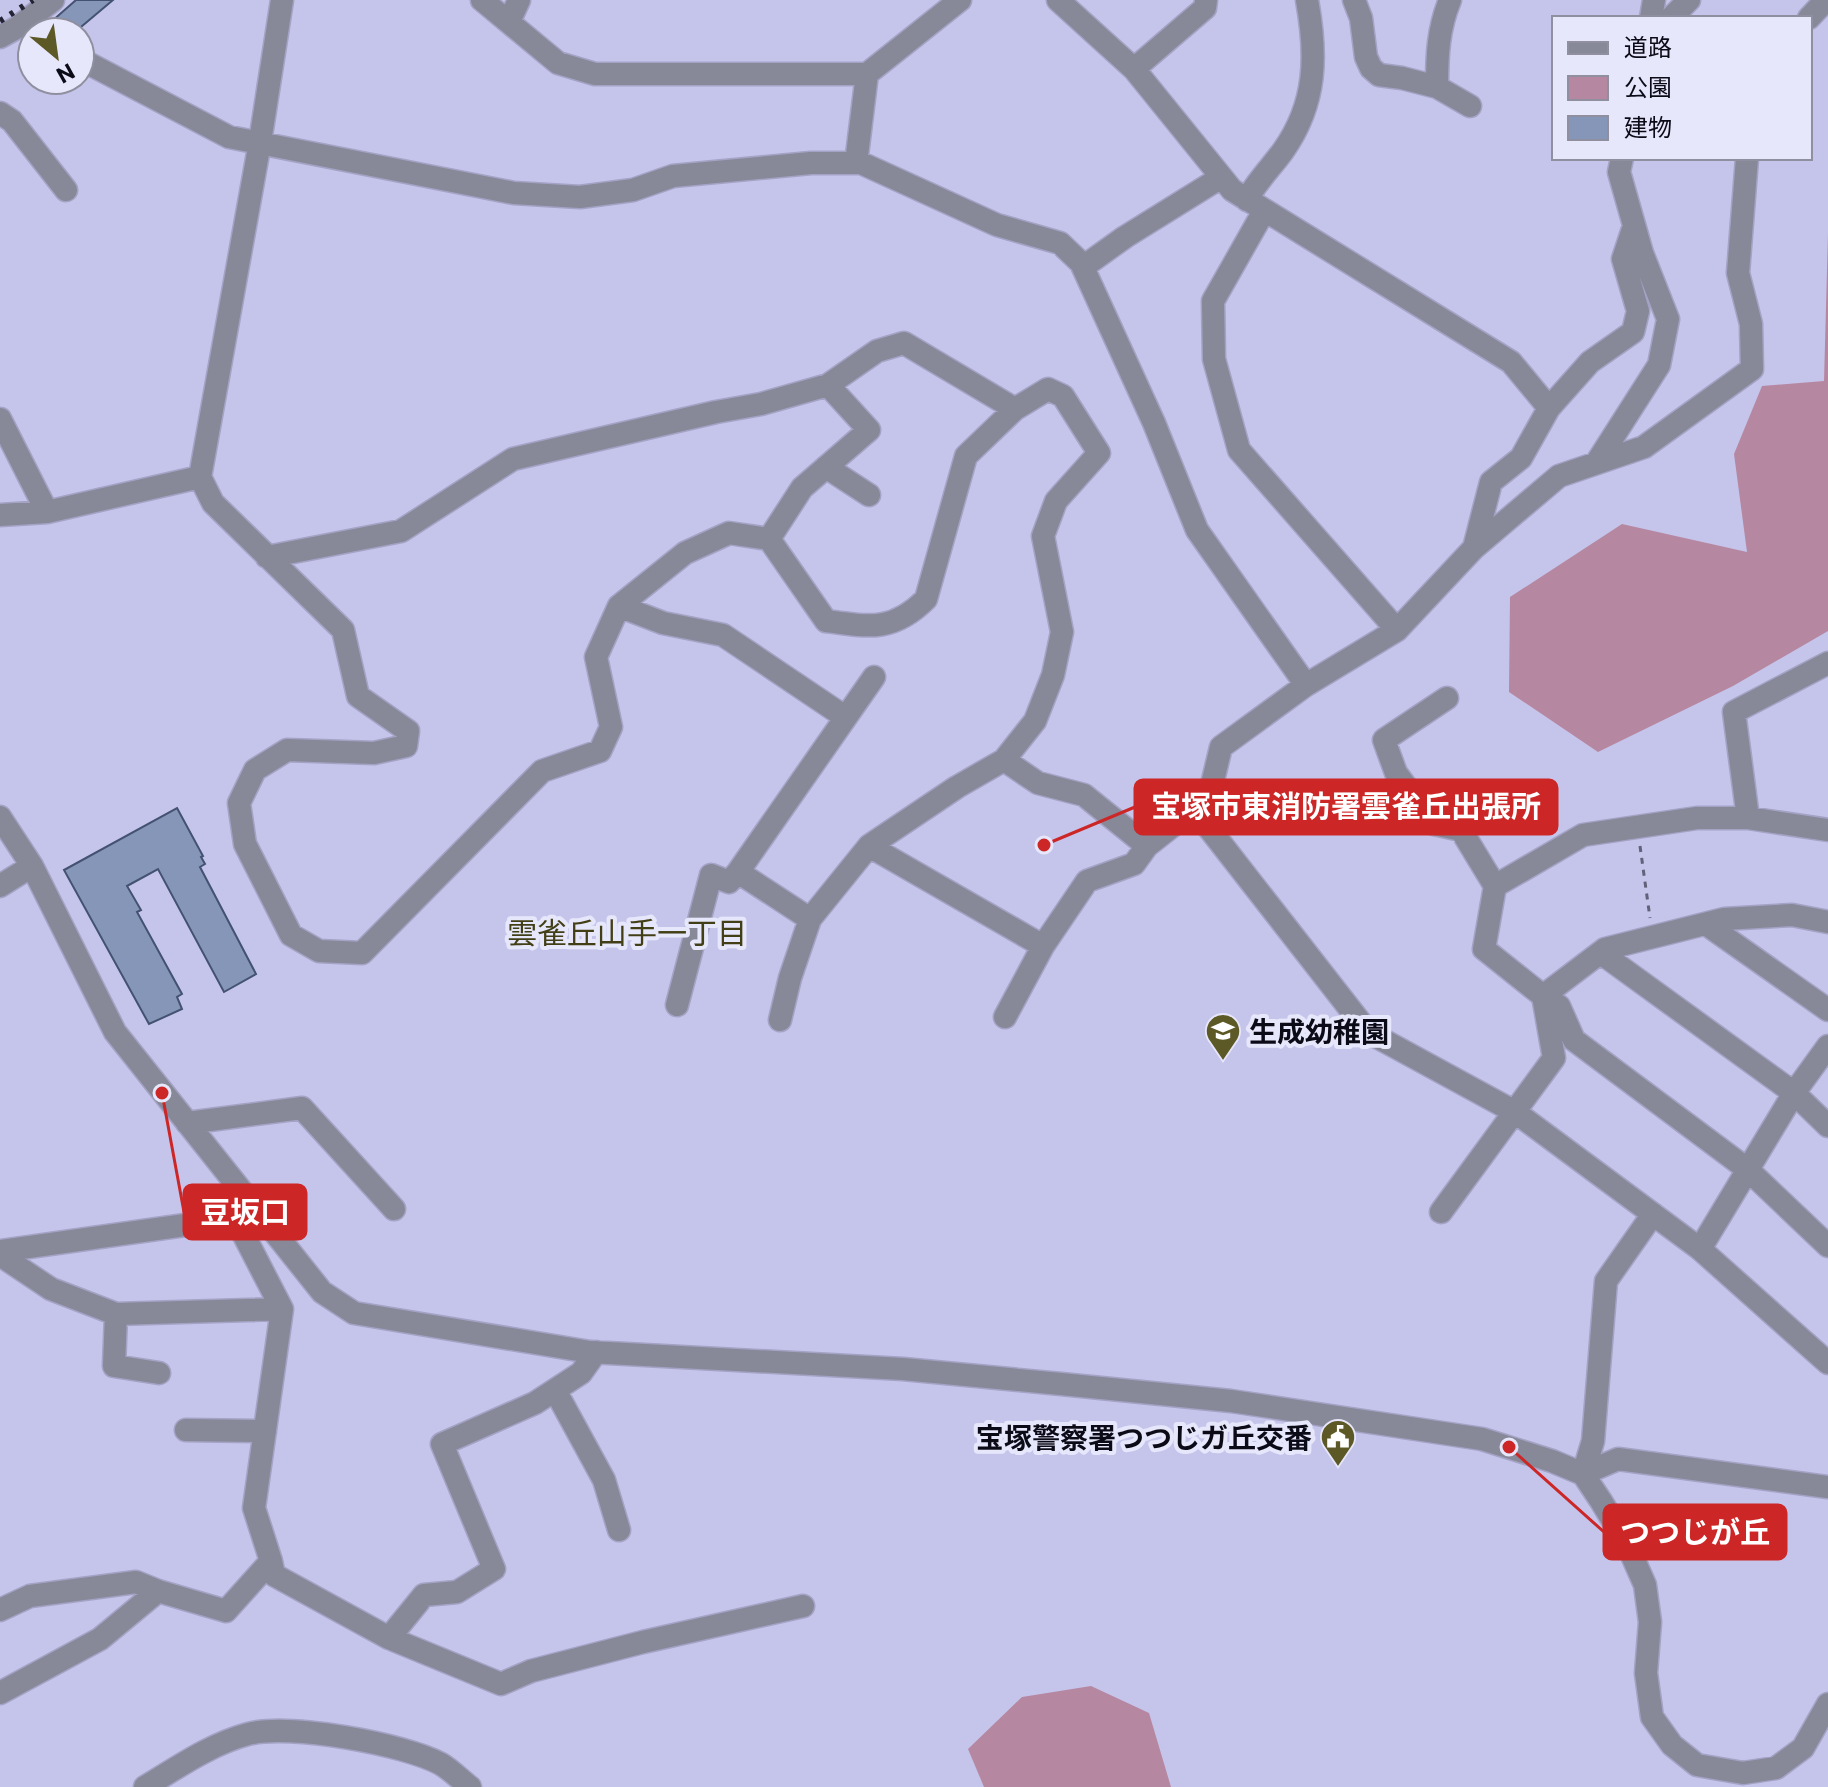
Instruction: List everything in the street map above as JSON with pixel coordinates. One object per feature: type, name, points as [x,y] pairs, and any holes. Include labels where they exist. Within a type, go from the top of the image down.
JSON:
[{"type":"street","points":[[35,16],[53,0]]},
{"type":"street","points":[[282,0],[200,477],[213,503],[343,630],[358,696],[408,731],[406,746],[374,753],[287,750],[255,770],[239,803],[245,844],[291,935],[319,951],[362,953],[542,771],[600,751],[611,727],[596,657],[619,606],[685,553],[729,533],[769,539],[826,621],[871,628],[910,615],[926,599],[966,456],[1015,409],[1048,389],[1063,396],[1099,453],[1056,501],[1043,536],[1062,632],[1053,675],[1035,721],[1004,760],[957,787],[869,846],[810,919],[780,1020]]},
{"type":"street","points":[[482,0],[558,63],[595,74],[867,74],[960,0]]},
{"type":"street","points":[[509,22],[519,0]]},
{"type":"street","points":[[1058,0],[1134,69],[1220,178],[1256,206],[1511,362],[1549,408]]},
{"type":"street","points":[[1134,69],[1205,8],[1206,0]]},
{"type":"street","points":[[1307,0],[1315,53],[1313,84],[1306,110],[1256,206],[1213,301],[1214,359],[1239,450],[1397,630]]},
{"type":"street","points":[[1354,0],[1361,18],[1366,57],[1371,68],[1379,75],[1437,87],[1470,106]]},
{"type":"street","points":[[1437,87],[1440,28],[1450,0]]},
{"type":"street","points":[[1673,16],[1689,0]]},
{"type":"street","points":[[1811,16],[1826,0]]},
{"type":"street","points":[[96,67],[229,137],[514,193],[580,197],[633,190],[673,176],[811,163],[861,163],[997,225],[1060,243],[1074,254],[1083,267],[1154,423],[1197,530],[1306,685]]},
{"type":"street","points":[[856,163],[867,74]]},
{"type":"street","points":[[0,113],[12,121],[66,190]]},
{"type":"street","points":[[1597,462],[1659,365],[1668,319],[1634,226],[1619,172],[1622,160]]},
{"type":"street","points":[[1005,1017],[1043,946],[1087,881],[1134,864],[1147,846],[1209,797],[1221,747],[1306,685],[1397,630],[1474,548],[1559,476],[1644,447],[1752,369],[1751,324],[1738,273],[1747,160]]},
{"type":"street","points":[[1083,267],[1220,178]]},
{"type":"street","points":[[1474,548],[1491,482],[1521,458],[1549,408],[1590,362],[1633,332],[1638,311],[1623,259],[1634,226]]},
{"type":"street","points":[[267,557],[401,531],[513,459],[761,404],[828,385],[877,351],[904,343],[1015,409]]},
{"type":"street","points":[[769,539],[802,488],[869,430],[828,385]]},
{"type":"street","points":[[0,419],[47,512]]},
{"type":"street","points":[[826,467],[869,495]]},
{"type":"street","points":[[0,515],[47,512],[200,477]]},
{"type":"street","points":[[619,606],[663,623],[723,635],[845,717]]},
{"type":"street","points":[[1748,818],[1734,712],[1828,663]]},
{"type":"street","points":[[677,1005],[711,875],[729,882],[738,872],[874,677]]},
{"type":"street","points":[[1447,698],[1384,740],[1396,773],[1405,786],[1434,824],[1461,830],[1495,886],[1484,949],[1559,1006],[1574,1040],[1747,1169],[1828,1246]]},
{"type":"street","points":[[1004,760],[1038,783],[1084,795],[1147,846]]},
{"type":"street","points":[[1194,809],[1368,1032],[1515,1112],[1700,1249],[1828,1363]]},
{"type":"street","points":[[0,817],[32,866],[115,1032],[322,1292],[354,1313],[596,1352],[903,1369],[1231,1401],[1482,1439],[1583,1474],[1627,1544],[1645,1585],[1650,1622],[1646,1673],[1652,1717],[1672,1745],[1697,1765],[1743,1773],[1776,1768],[1803,1748],[1828,1704]]},
{"type":"street","points":[[1495,886],[1583,835],[1697,818],[1748,818],[1828,830]]},
{"type":"street","points":[[869,846],[1043,946]]},
{"type":"street","points":[[0,886],[32,866]]},
{"type":"street","points":[[738,872],[810,919]]},
{"type":"street","points":[[1543,996],[1601,953],[1653,937],[1724,919],[1792,915],[1828,922]]},
{"type":"street","points":[[1706,924],[1828,1010]]},
{"type":"street","points":[[1601,953],[1794,1093],[1828,1126]]},
{"type":"street","points":[[1441,1212],[1554,1058],[1543,996]]},
{"type":"street","points":[[1700,1249],[1794,1093],[1828,1046]]},
{"type":"street","points":[[187,1123],[302,1108],[394,1209]]},
{"type":"street","points":[[228,1174],[235,1218],[282,1309],[254,1508],[274,1575],[389,1638],[501,1684],[531,1671],[803,1606]]},
{"type":"street","points":[[1583,1474],[1593,1441],[1606,1281],[1653,1214]]},
{"type":"street","points":[[0,1253],[235,1218]]},
{"type":"street","points":[[0,1253],[51,1289],[116,1314],[282,1309]]},
{"type":"street","points":[[116,1314],[114,1366],[159,1373]]},
{"type":"street","points":[[389,1638],[424,1595],[457,1592],[494,1569],[442,1444],[535,1403],[581,1373],[596,1352]]},
{"type":"street","points":[[555,1390],[604,1480],[619,1530]]},
{"type":"street","points":[[186,1430],[265,1431]]},
{"type":"street","points":[[1583,1474],[1618,1459],[1828,1487]]},
{"type":"street","points":[[0,1610],[30,1596],[136,1582],[226,1611],[271,1561]]},
{"type":"street","points":[[0,1693],[100,1639],[158,1591]]},
{"type":"street","points":[[145,1787],[222,1742],[253,1732],[302,1731],[394,1747],[441,1764],[470,1787]]},
{"type":"path","points":[[1637,827],[1653,937]]},
{"type":"green space","points":[[1828,233],[1828,631],[1733,686],[1598,752],[1509,692],[1510,597],[1622,524],[1747,552],[1734,454],[1762,386],[1824,381]]},
{"type":"green space","points":[[1091,1686],[1149,1713],[1171,1787],[984,1787],[968,1749],[1022,1697]]},
{"type":"building","points":[[76,0],[113,0],[94,16],[58,16]]},
{"type":"building","points":[[177,808],[203,856],[205,864],[200,867],[256,974],[224,992],[158,869],[127,886],[141,910],[137,912],[182,994],[177,997],[182,1009],[149,1024],[64,870]]},
{"type":"railway","points":[[0,21],[33,0]]},
{"type":"place","name":"宝塚市東消防署雲雀丘出張所","points":[[1044,845]]},
{"type":"place","name":"生成幼稚園","points":[[1223,1062]]},
{"type":"place","name":"豆坂口","points":[[162,1093]]},
{"type":"place","name":"つつじが丘","points":[[1509,1447]]},
{"type":"place","name":"宝塚警察署つつじガ丘交番","points":[[1338,1468]]},
{"type":"district","name":"雲雀丘山手一丁目","points":[[627,931]]}]
